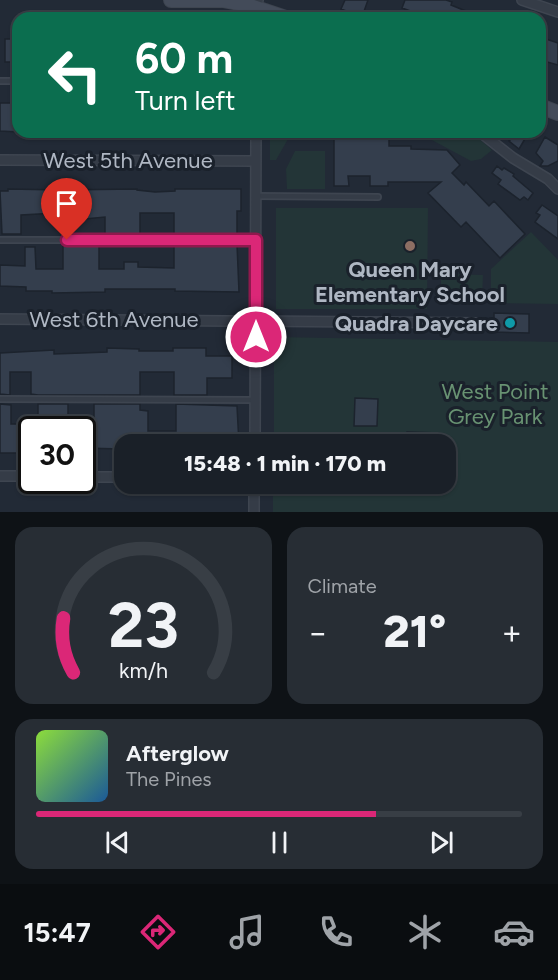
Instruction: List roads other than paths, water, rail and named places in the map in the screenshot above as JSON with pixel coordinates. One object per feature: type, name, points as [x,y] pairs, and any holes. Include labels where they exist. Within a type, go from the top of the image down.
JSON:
[{"type":"main road","points":[[171,0],[223,0],[257,9]]},
{"type":"street","points":[[522,0],[558,12]]},
{"type":"street","points":[[255,434],[256,138]]},
{"type":"street","points":[[488,138],[513,158],[548,179],[558,189]]},
{"type":"street","name":"West 5th Avenue","points":[[0,160],[256,161]]},
{"type":"street","name":"West 6th Avenue","points":[[0,319],[480,322]]},
{"type":"street","points":[[0,476],[18,476]]},
{"type":"street","points":[[96,477],[114,477]]},
{"type":"street","points":[[254,494],[254,512]]},
{"type":"lane","points":[[256,196],[378,197]]},
{"type":"lane","points":[[0,240],[256,240]]},
{"type":"lane","points":[[0,399],[255,400]]},
{"type":"place","name":"Queen Mary Elementary School","points":[[410,246]]},
{"type":"place","name":"Quadra Daycare","points":[[510,323]]},
{"type":"park label","name":"West Point Grey Park","points":[[495,404]]}]
